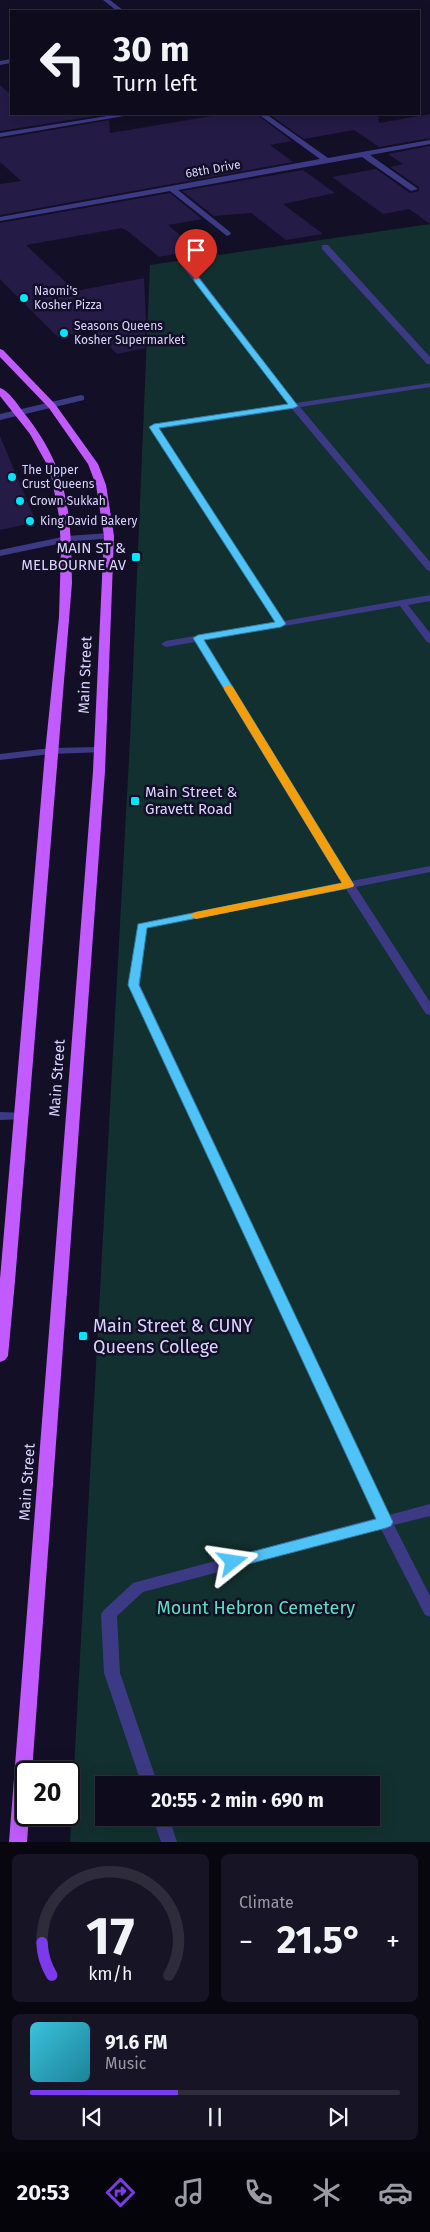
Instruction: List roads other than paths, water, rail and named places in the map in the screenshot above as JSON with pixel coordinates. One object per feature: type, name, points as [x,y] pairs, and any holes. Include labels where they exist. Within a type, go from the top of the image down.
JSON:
[{"type":"main road","name":"Main Street","points":[[0,352],[52,406],[84,449],[98,473],[102,485],[109,536],[100,750],[18,1842]]},
{"type":"main road","name":"Main Street","points":[[0,391],[21,412],[54,466],[67,539],[66,606],[51,751],[22,1116],[0,1356]]},
{"type":"street","points":[[106,0],[120,10]]},
{"type":"street","points":[[0,135],[126,115]]},
{"type":"street","points":[[263,115],[326,160]]},
{"type":"street","name":"68th Drive","points":[[0,219],[430,142]]},
{"type":"street","points":[[363,154],[414,189]]},
{"type":"street","points":[[171,188],[227,234]]},
{"type":"street","points":[[0,417],[81,398]]},
{"type":"street","points":[[0,553],[67,539],[109,536]]},
{"type":"street","points":[[0,757],[51,751],[100,750]]},
{"type":"lane","points":[[325,246],[430,362]]},
{"type":"lane","points":[[185,264],[294,406],[430,568]]},
{"type":"lane","points":[[281,624],[154,427],[430,385]]},
{"type":"lane","points":[[166,644],[430,598]]},
{"type":"lane","points":[[402,603],[430,640]]},
{"type":"lane","points":[[198,638],[349,885],[430,1011]]},
{"type":"lane","points":[[430,869],[142,926],[134,985],[430,1612]]},
{"type":"lane","points":[[0,1116],[22,1116]]},
{"type":"lane","points":[[147,1776],[112,1673],[109,1614],[138,1587],[430,1510]]},
{"type":"lane","points":[[164,1826],[169,1842]]},
{"type":"place","name":"Naomi's Kosher Pizza","points":[[24,298]]},
{"type":"place","name":"Seasons Queens Kosher Supermarket","points":[[64,333]]},
{"type":"place","name":"The Upper Crust Queens","points":[[12,477]]},
{"type":"place","name":"Crown Sukkah","points":[[20,501]]},
{"type":"place","name":"King David Bakery","points":[[30,521]]},
{"type":"place","name":"MAIN ST & MELBOURNE AV","points":[[136,557]]},
{"type":"place","name":"Main Street & Gravett Road","points":[[135,801]]},
{"type":"place","name":"Main Street & CUNY Queens College","points":[[83,1336]]},
{"type":"park label","name":"Mount Hebron Cemetery","points":[[256,1608]]}]
